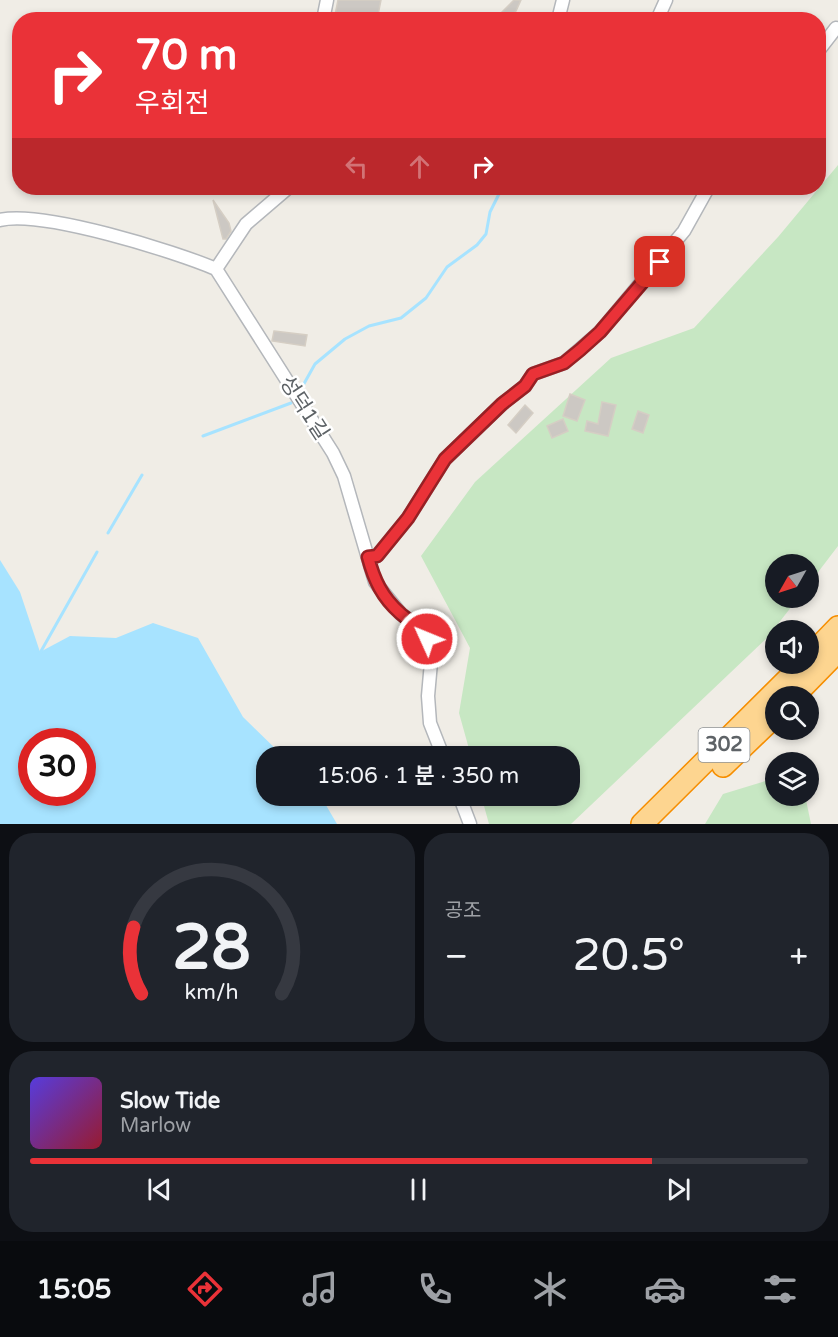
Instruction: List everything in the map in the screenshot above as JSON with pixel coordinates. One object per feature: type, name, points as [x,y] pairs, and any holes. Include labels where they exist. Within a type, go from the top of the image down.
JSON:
[{"type":"highway","points":[[819,647],[838,627]]},
{"type":"highway","points":[[804,686],[838,651]]},
{"type":"highway","name":"302","points":[[642,824],[793,674]]},
{"type":"highway","name":"302","points":[[662,824],[765,726]]},
{"type":"street","points":[[826,42],[836,28]]},
{"type":"street","points":[[0,220],[32,219],[82,227],[197,261],[216,269],[246,224],[280,195]]},
{"type":"street","points":[[368,557],[377,556],[392,539],[445,459],[502,404],[525,386],[533,374],[564,363],[600,332],[684,231],[704,195]]},
{"type":"street","name":"성덕1길","points":[[216,269],[333,453],[344,476],[375,582],[384,596],[401,614],[421,629],[432,651],[428,696],[430,723],[439,746]]},
{"type":"street","points":[[463,806],[470,824]]},
{"type":"green space","points":[[838,165],[838,546],[819,571],[819,554],[765,554],[765,608],[790,608],[781,620],[765,620],[765,640],[571,824],[489,824],[484,806],[580,806],[580,746],[468,746],[459,713],[470,648],[421,556],[475,482],[611,358],[694,328],[778,237],[813,195],[826,195],[826,179]]},
{"type":"green space","points":[[765,781],[765,806],[807,806],[811,824],[705,824],[723,794]]},
{"type":"water","points":[[0,560],[20,592],[40,652],[70,636],[116,638],[153,623],[198,638],[243,717],[273,746],[256,746],[256,806],[326,806],[337,824],[0,824]]},
{"type":"building","points":[[338,0],[381,0],[379,12],[336,12]]},
{"type":"building","points":[[514,0],[521,0],[515,12],[502,12]]},
{"type":"building","points":[[213,200],[229,223],[231,231],[226,239],[223,239]]},
{"type":"building","points":[[274,331],[307,335],[305,346],[272,341]]},
{"type":"building","points":[[570,394],[585,400],[577,421],[563,416]]},
{"type":"building","points":[[602,402],[616,405],[608,436],[585,431],[587,421],[598,424]]},
{"type":"building","points":[[525,405],[533,413],[516,433],[508,425]]},
{"type":"building","points":[[638,411],[649,415],[643,433],[632,429]]},
{"type":"building","points":[[563,419],[568,431],[552,438],[547,426]]},
{"type":"waterway","points":[[301,389],[315,364],[345,339],[369,326],[401,318],[426,298],[447,267],[477,245],[486,234],[490,212],[498,195]]},
{"type":"waterway","points":[[203,436],[291,403]]},
{"type":"waterway","points":[[108,533],[142,475]]},
{"type":"waterway","points":[[40,653],[97,552]]},
{"type":"route","points":[[427,639],[421,629],[401,614],[384,596],[375,582],[368,557],[377,556],[392,539],[432,482],[445,459],[483,425],[502,404],[525,386],[533,374],[564,363],[600,332],[643,279],[660,262]]}]
